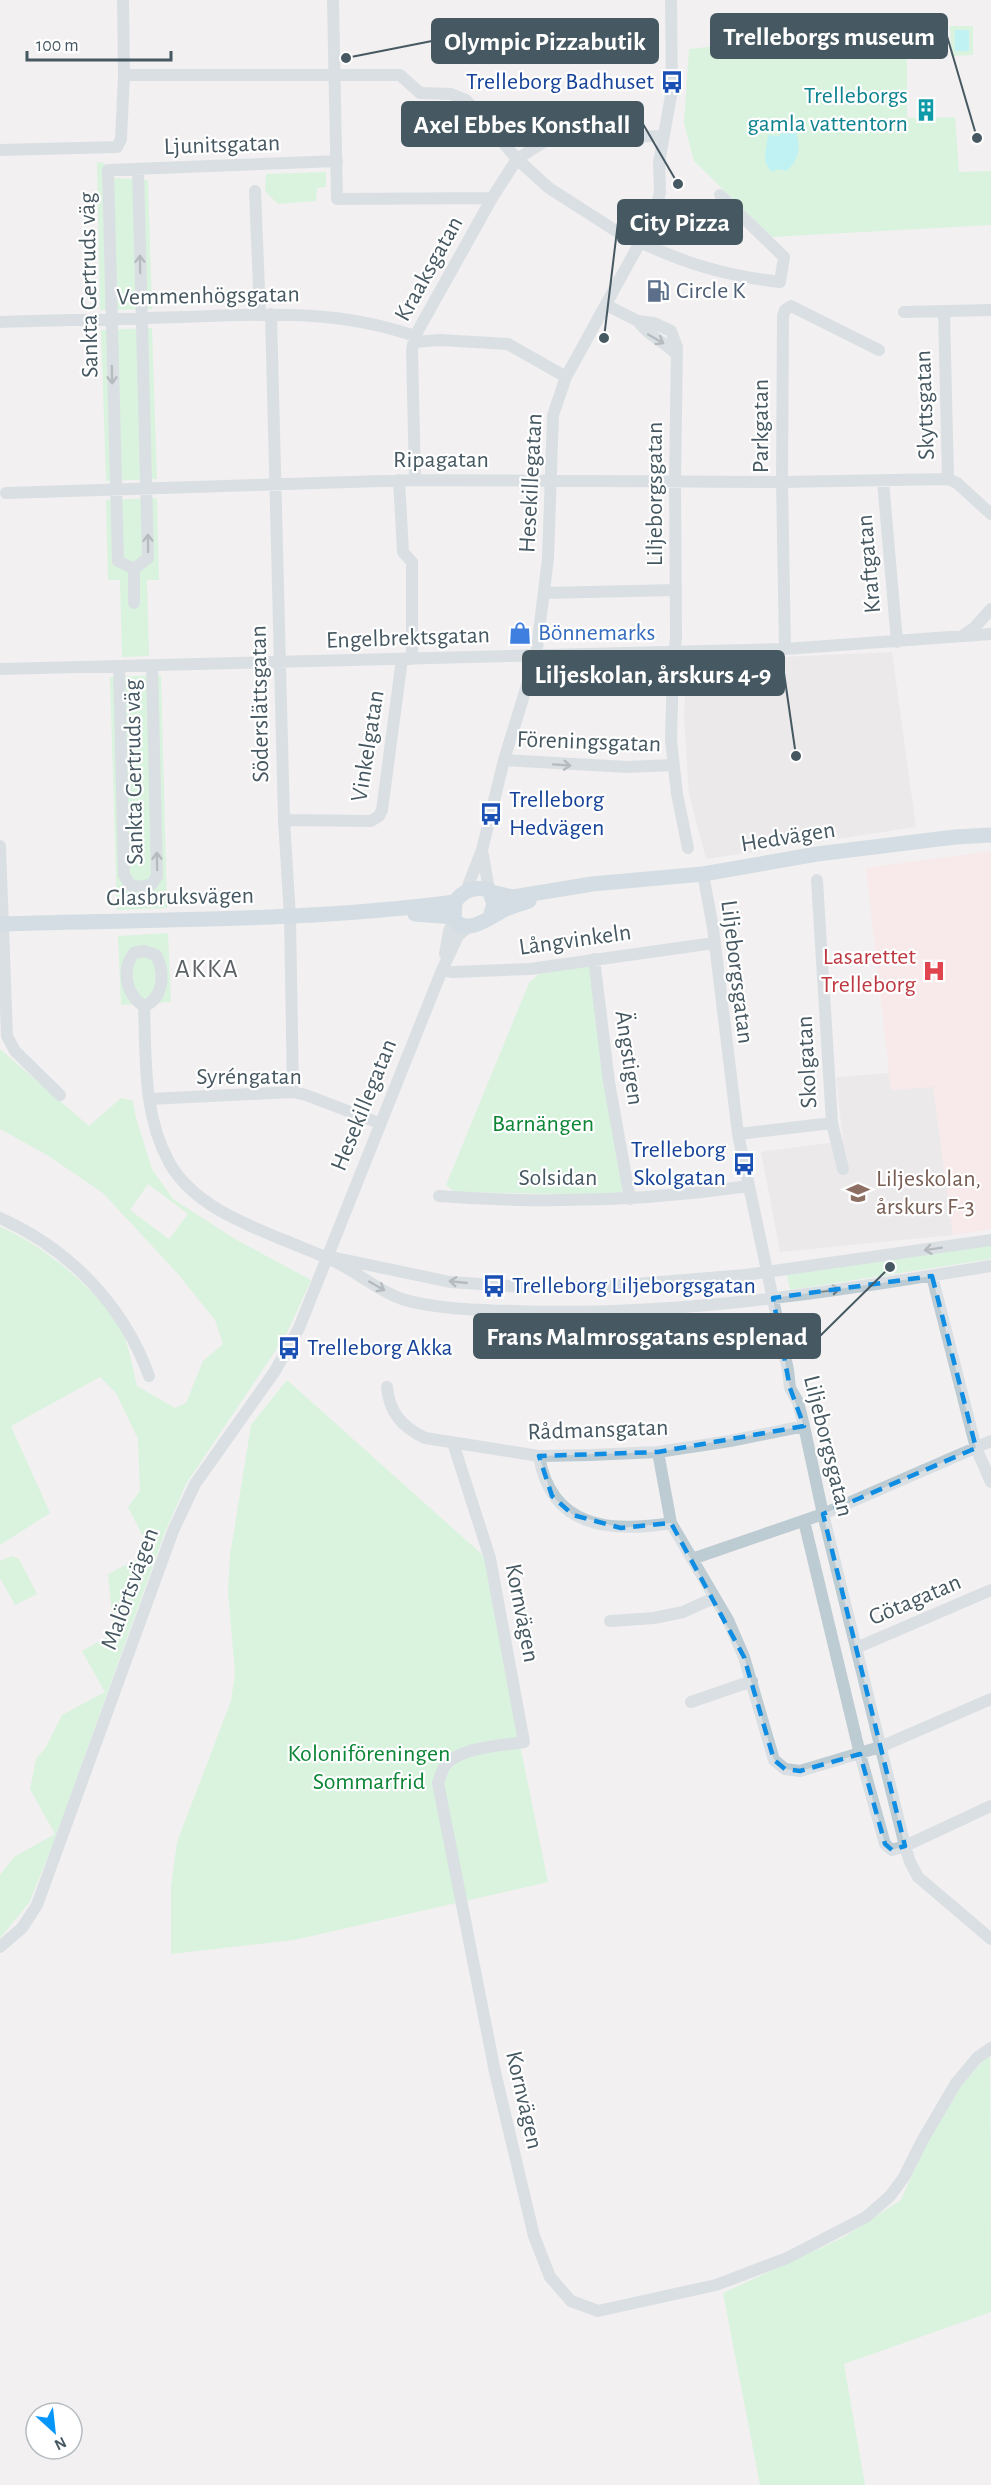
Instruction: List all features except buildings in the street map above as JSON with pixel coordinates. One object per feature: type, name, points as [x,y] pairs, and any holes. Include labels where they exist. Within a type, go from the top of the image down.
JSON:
[{"type":"main road","name":"Hedvägen","points":[[466,891],[477,888],[513,897],[592,884],[703,874],[817,854],[955,837],[991,835]]},
{"type":"main road","name":"Hedvägen","points":[[458,916],[490,917],[518,904],[592,884]]},
{"type":"main road","points":[[458,916],[466,891]]},
{"type":"main road","points":[[490,891],[494,904],[490,917]]},
{"type":"main road","name":"Glasbruksvägen","points":[[2,924],[290,917],[361,913],[458,916]]},
{"type":"street","points":[[0,150],[117,147],[121,139],[124,75],[123,0]]},
{"type":"street","points":[[333,0],[337,199],[492,198]]},
{"type":"street","name":"Hesekillegatan","points":[[466,891],[482,850],[504,760],[536,656],[548,558],[553,415],[566,377],[655,215],[660,192],[659,163],[672,90],[671,0]]},
{"type":"street","points":[[124,75],[334,73],[400,75],[420,93],[452,94],[466,100],[517,159],[556,193],[616,231]]},
{"type":"street","points":[[517,159],[550,138],[663,136]]},
{"type":"street","name":"Kraaksgatan","points":[[415,480],[412,348],[414,339],[492,198],[517,159]]},
{"type":"street","name":"Ljunitsgatan","points":[[108,170],[337,161]]},
{"type":"street","points":[[134,603],[134,568],[148,558],[138,169]]},
{"type":"street","name":"Sankta Gertruds väg","points":[[108,170],[118,561],[134,568]]},
{"type":"street","name":"Söderslättsgatan","points":[[255,191],[266,314],[275,483],[284,820],[290,917],[292,1092]]},
{"type":"street","points":[[640,242],[702,268],[741,277],[780,282],[784,257],[720,195]]},
{"type":"street","name":"Liljeborgsgatan","points":[[606,305],[638,321],[646,333],[669,346],[677,355],[676,590],[671,740],[673,765],[688,848]]},
{"type":"street","name":"Parkgatan","points":[[785,649],[782,482],[783,316],[785,310],[791,306],[879,350]]},
{"type":"street","points":[[904,312],[991,310]]},
{"type":"street","name":"Skyttsgatan","points":[[944,311],[948,479],[957,483],[991,514]]},
{"type":"street","name":"Vemmenhögsgatan","points":[[0,322],[266,314],[326,315],[386,326],[414,339],[508,345],[566,377]]},
{"type":"street","points":[[424,319],[440,340]]},
{"type":"street","name":"Ripagatan","points":[[6,493],[399,480],[782,482],[948,479]]},
{"type":"street","name":"Vinkelgatan","points":[[284,820],[371,821],[379,816],[382,810],[407,659],[412,562],[403,552],[399,480]]},
{"type":"street","name":"Kraftgatan","points":[[883,481],[897,642]]},
{"type":"street","points":[[544,593],[676,590]]},
{"type":"street","points":[[961,637],[974,628],[991,609]]},
{"type":"street","name":"Engelbrektsgatan","points":[[0,669],[785,649],[991,634]]},
{"type":"street","name":"Sankta Gertruds väg","points":[[119,666],[124,874],[130,885],[141,887],[152,884],[157,876],[152,666]]},
{"type":"street","name":"Föreningsgatan","points":[[504,760],[592,766],[673,765]]},
{"type":"street","points":[[0,846],[7,1036],[15,1051],[60,1095]]},
{"type":"street","name":"Hesekillegatan","points":[[482,850],[485,876],[490,891]]},
{"type":"street","name":"Liljeborgsgatan","points":[[703,874],[738,1134],[790,1388],[798,1402],[823,1514],[905,1846],[918,1877],[991,1939]]},
{"type":"street","name":"Skolgatan","points":[[817,880],[832,1123],[843,1169]]},
{"type":"street","name":"Hesekillegatan","points":[[326,1257],[441,970],[449,931],[458,916]]},
{"type":"street","name":"Långvinkeln","points":[[441,970],[453,972],[530,969],[714,943]]},
{"type":"street","name":"Ängstigen","points":[[594,959],[609,1082],[630,1199]]},
{"type":"street","points":[[144,1006],[149,1099],[154,1130],[170,1164],[192,1190],[218,1209],[326,1257],[402,1299],[444,1306],[544,1312],[612,1311],[773,1298],[991,1266]]},
{"type":"street","name":"Syréngatan","points":[[149,1099],[292,1092],[306,1095],[379,1123]]},
{"type":"street","points":[[738,1134],[832,1123]]},
{"type":"street","name":"Solsidan","points":[[439,1196],[544,1200],[630,1199],[749,1186]]},
{"type":"street","points":[[0,1218],[46,1243],[100,1289],[132,1339],[149,1376]]},
{"type":"street","points":[[326,1257],[450,1282],[525,1287],[599,1287],[674,1283],[768,1272],[991,1240]]},
{"type":"street","name":"Malörtsvägen","points":[[0,1947],[22,1928],[36,1905],[169,1541],[195,1484],[289,1348],[326,1257]]},
{"type":"street","points":[[932,1276],[976,1448],[991,1482]]},
{"type":"street","name":"Rådmansgatan","points":[[387,1387],[388,1402],[396,1417],[411,1431],[425,1438],[539,1456],[658,1452],[804,1426]]},
{"type":"street","points":[[692,1559],[823,1514],[991,1441]]},
{"type":"street","name":"Kornvägen","points":[[453,1443],[490,1558],[524,1742],[470,1751],[457,1756],[444,1766],[438,1783],[495,2072],[534,2236],[550,2277],[571,2301],[598,2311],[716,2285],[787,2258],[866,2217],[890,2196],[904,2177],[922,2140],[956,2083],[977,2058],[991,2048]]},
{"type":"street","points":[[658,1452],[671,1523],[728,1620],[752,1681],[774,1760],[785,1769],[800,1771],[860,1754],[991,1699]]},
{"type":"street","points":[[539,1456],[542,1474],[552,1496],[573,1515],[595,1524],[621,1528],[643,1528],[671,1523]]},
{"type":"street","name":"Liljeborgsgatan","points":[[804,1521],[860,1754],[885,1844],[892,1850],[905,1846]]},
{"type":"street","name":"Götagatan","points":[[856,1648],[991,1590]]},
{"type":"street","points":[[610,1621],[654,1618],[683,1612],[714,1598]]},
{"type":"street","points":[[692,1702],[752,1681]]},
{"type":"street","points":[[905,1846],[991,1806]]},
{"type":"highlighted area","points":[[932,1276],[976,1448],[823,1514],[905,1846],[892,1850],[885,1844],[860,1754],[800,1771],[785,1769],[774,1760],[744,1657],[671,1523],[621,1528],[573,1515],[552,1496],[539,1456],[658,1452],[804,1426],[790,1388],[773,1298]]},
{"type":"shaded area","points":[[892,652],[916,827],[706,859],[689,795],[684,716],[687,661]]},
{"type":"shaded area","name":"Lasarettet Trelleborg","points":[[991,851],[991,1229],[953,1235],[933,1087],[891,1090],[866,868]]},
{"type":"shaded area","name":"Liljeskolan, årskurs F-3","points":[[889,1073],[891,1090],[933,1086],[953,1235],[780,1252],[761,1152],[843,1141],[836,1077]]},
{"type":"green space","points":[[907,25],[907,118],[955,117],[959,172],[991,171],[991,225],[772,237],[694,161],[684,123],[689,49]]},
{"type":"green space","points":[[950,26],[973,26],[973,55],[951,56]]},
{"type":"green space","points":[[97,162],[104,163],[113,178],[148,180],[152,309],[100,310]]},
{"type":"green space","points":[[326,172],[326,187],[317,188],[316,201],[278,204],[265,191],[266,174]]},
{"type":"green space","points":[[152,328],[157,479],[106,481],[101,330]]},
{"type":"green space","points":[[157,498],[159,580],[147,580],[149,656],[122,657],[120,580],[108,580],[106,500]]},
{"type":"green space","points":[[161,675],[167,908],[117,910],[110,677]]},
{"type":"green space","points":[[168,933],[171,1002],[121,1005],[118,936]]},
{"type":"green space","name":"Barnängen","points":[[586,964],[590,968],[623,1187],[620,1195],[455,1192],[446,1185],[529,983],[542,971]]},
{"type":"green space","points":[[0,1049],[89,1126],[121,1098],[133,1101],[152,1169],[173,1199],[235,1239],[311,1280],[286,1335],[186,1484],[165,1532],[52,1847],[29,1903],[0,1938],[0,1875],[14,1857],[55,1834],[30,1789],[36,1759],[46,1747],[62,1715],[105,1692],[82,1651],[114,1633],[108,1574],[151,1552],[128,1507],[140,1491],[138,1439],[116,1393],[100,1377],[11,1426],[50,1513],[0,1545],[0,1227],[16,1234],[52,1258],[103,1304],[124,1336],[137,1386],[175,1408],[186,1403],[203,1361],[223,1344],[215,1320],[178,1274],[103,1193],[47,1155],[0,1129]],"holes":[[[148,1184],[188,1214],[169,1239],[130,1210]]]},
{"type":"green space","points":[[991,1244],[991,1259],[790,1290],[787,1275]]},
{"type":"green space","name":"Koloniföreningen Sommarfrid","points":[[287,1380],[486,1558],[548,1882],[294,1940],[171,1954],[171,1887],[177,1842],[231,1701],[235,1673],[228,1592],[230,1556],[251,1425]]},
{"type":"green space","points":[[12,1556],[19,1559],[37,1594],[15,1605],[0,1578],[0,1561]]},
{"type":"green space","points":[[990,2054],[991,2312],[844,2364],[865,2485],[760,2485],[723,2293],[844,2237],[901,2200],[924,2148],[962,2084]]},
{"type":"water","points":[[955,30],[969,30],[969,51],[955,51]]},
{"type":"water","points":[[785,131],[796,132],[799,148],[796,158],[787,171],[778,169],[772,172],[765,159],[768,135],[778,136]]},
{"type":"place","name":"Olympic Pizzabutik","points":[[346,58]]},
{"type":"place","name":"Trelleborg Badhuset","points":[[672,82]]},
{"type":"place","name":"Trelleborgs gamla vattentorn","points":[[926,110]]},
{"type":"place","name":"Trelleborgs museum","points":[[977,138]]},
{"type":"place","name":"Axel Ebbes Konsthall","points":[[678,184]]},
{"type":"place","name":"Circle K","points":[[658,291]]},
{"type":"place","name":"City Pizza","points":[[604,338]]},
{"type":"place","name":"Bönnemarks","points":[[520,633]]},
{"type":"place","name":"Liljeskolan, årskurs 4-9","points":[[796,756]]},
{"type":"place","name":"Trelleborg Hedvägen","points":[[491,814]]},
{"type":"place","name":"Lasarettet Trelleborg","points":[[934,971]]},
{"type":"place","name":"Trelleborg Skolgatan","points":[[744,1164]]},
{"type":"place","name":"Liljeskolan, årskurs F-3","points":[[858,1193]]},
{"type":"place","name":"Frans Malmrosgatans esplenad","points":[[890,1267]]},
{"type":"place","name":"Trelleborg Liljeborgsgatan","points":[[494,1286]]},
{"type":"place","name":"Trelleborg Akka","points":[[289,1348]]},
{"type":"district","name":"AKKA","points":[[207,969]]}]
